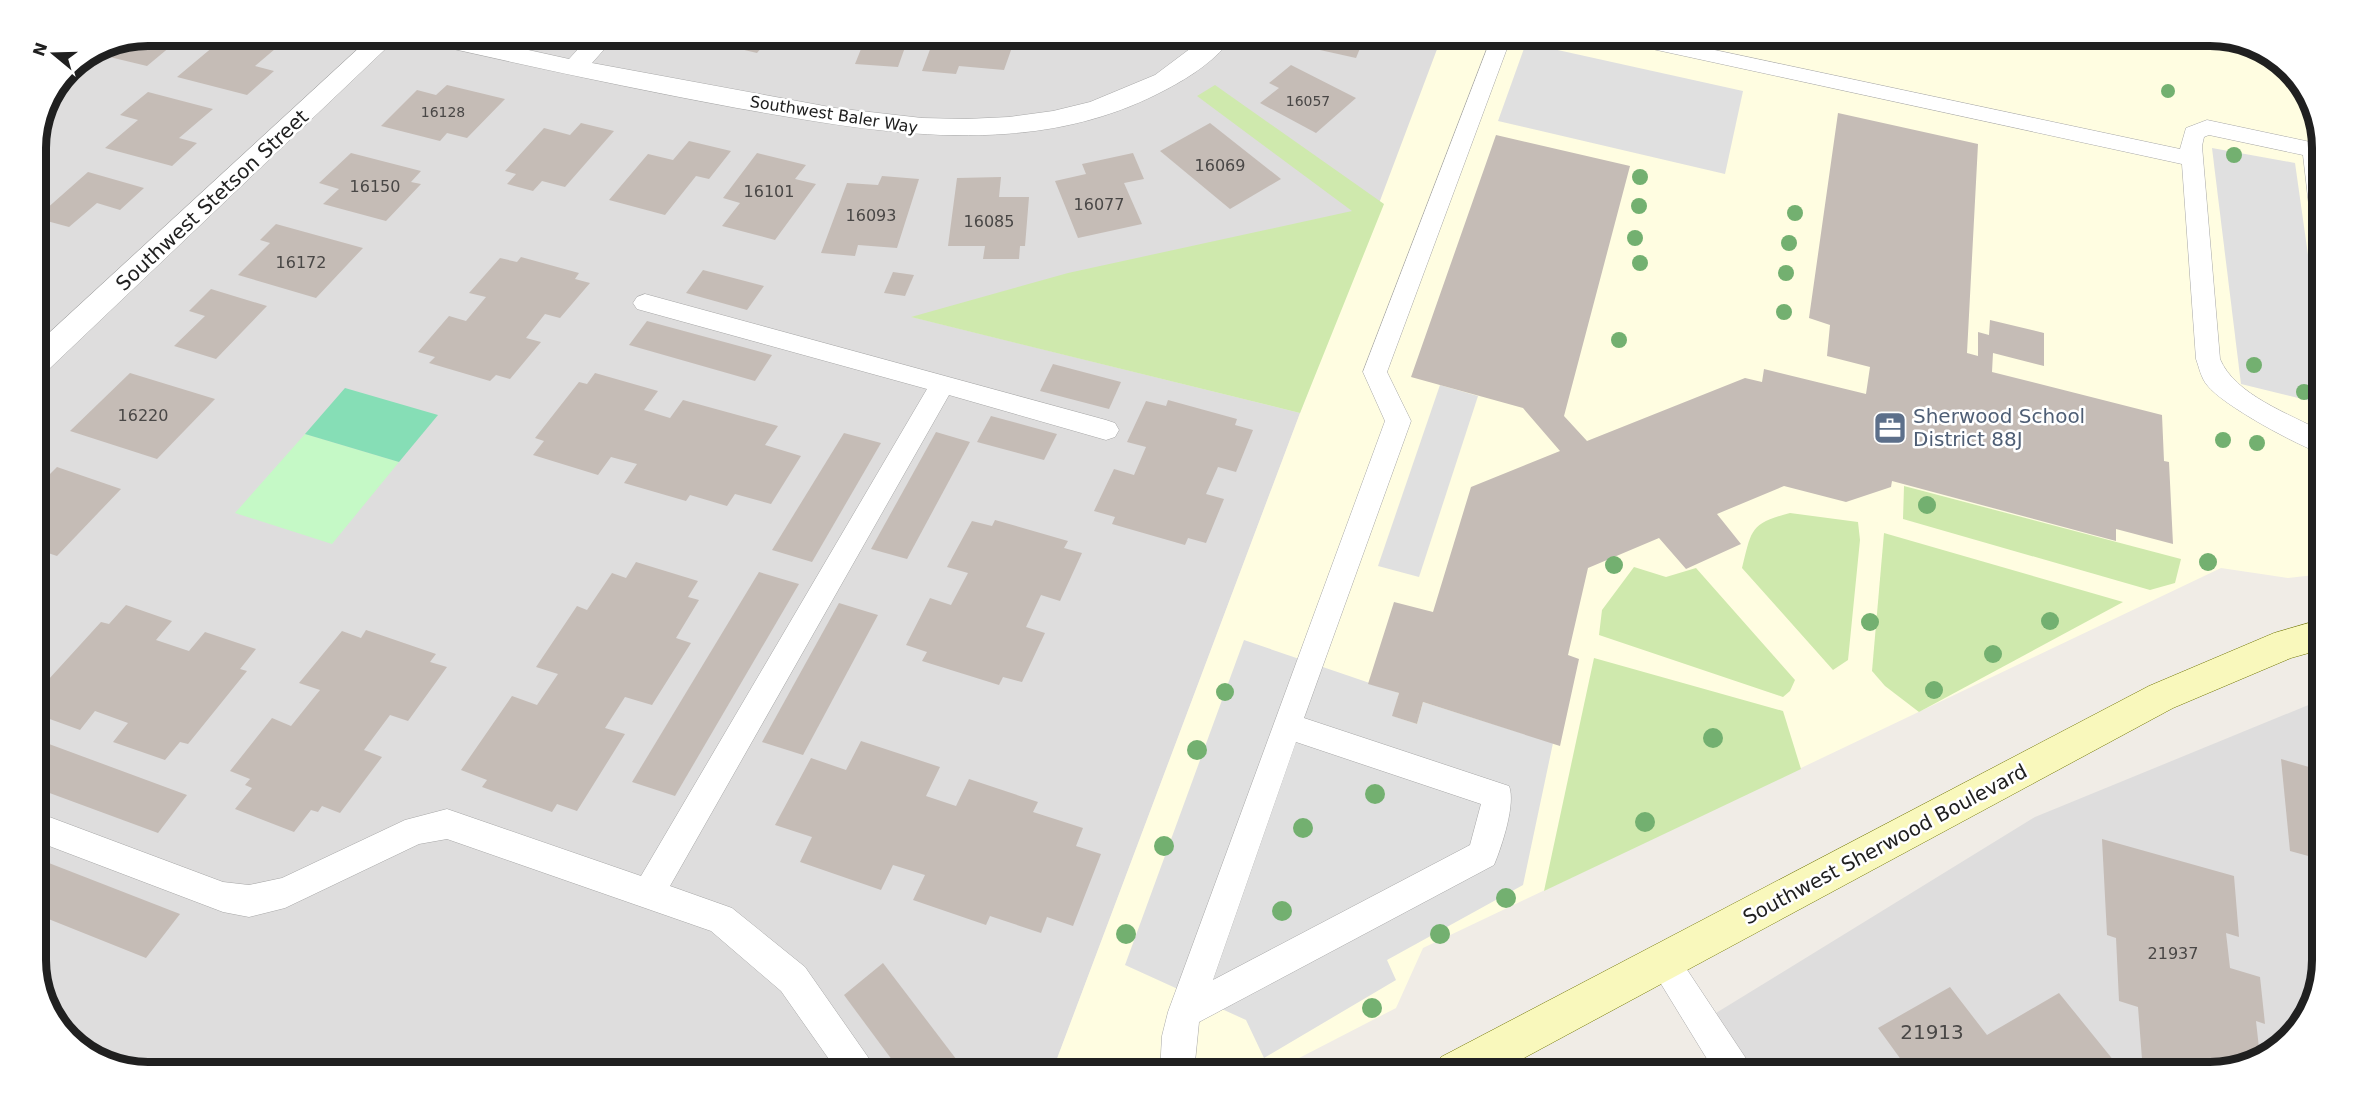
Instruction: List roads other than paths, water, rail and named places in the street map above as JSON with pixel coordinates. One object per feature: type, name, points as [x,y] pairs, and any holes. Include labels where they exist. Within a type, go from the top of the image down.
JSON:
[{"type":"main road","name":"Southwest Sherwood Boulevard","points":[[1475,1062],[2161,697],[2275,648],[2312,637]]},
{"type":"street","name":"Southwest Stetson Street","points":[[48,338],[376,46]]},
{"type":"street","name":"Southwest Baler Way","points":[[476,46],[624,80],[880,124],[928,128],[1002,128],[1052,121],[1128,99],[1175,74],[1211,46]]},
{"type":"street","points":[[574,68],[595,46]]},
{"type":"lane","points":[[1178,1062],[1179,1036],[1185,1012],[1398,421],[1376,372],[1497,46]]},
{"type":"lane","points":[[1667,46],[2192,159]]},
{"type":"lane","points":[[2312,148],[2207,127],[2194,134],[2192,159],[2208,359],[2216,379],[2245,402],[2312,438]]},
{"type":"lane","points":[[645,303],[1106,430]]},
{"type":"lane","points":[[649,893],[943,384]]},
{"type":"lane","points":[[1185,1012],[1483,854],[1498,796],[1287,726]]},
{"type":"lane","points":[[47,830],[223,897],[249,901],[285,893],[416,830],[447,824],[721,919],[793,979],[851,1062]]},
{"type":"lane","points":[[1664,961],[1729,1062]]},
{"type":"place","name":"Sherwood School District 88J","points":[[1890,428]]}]
